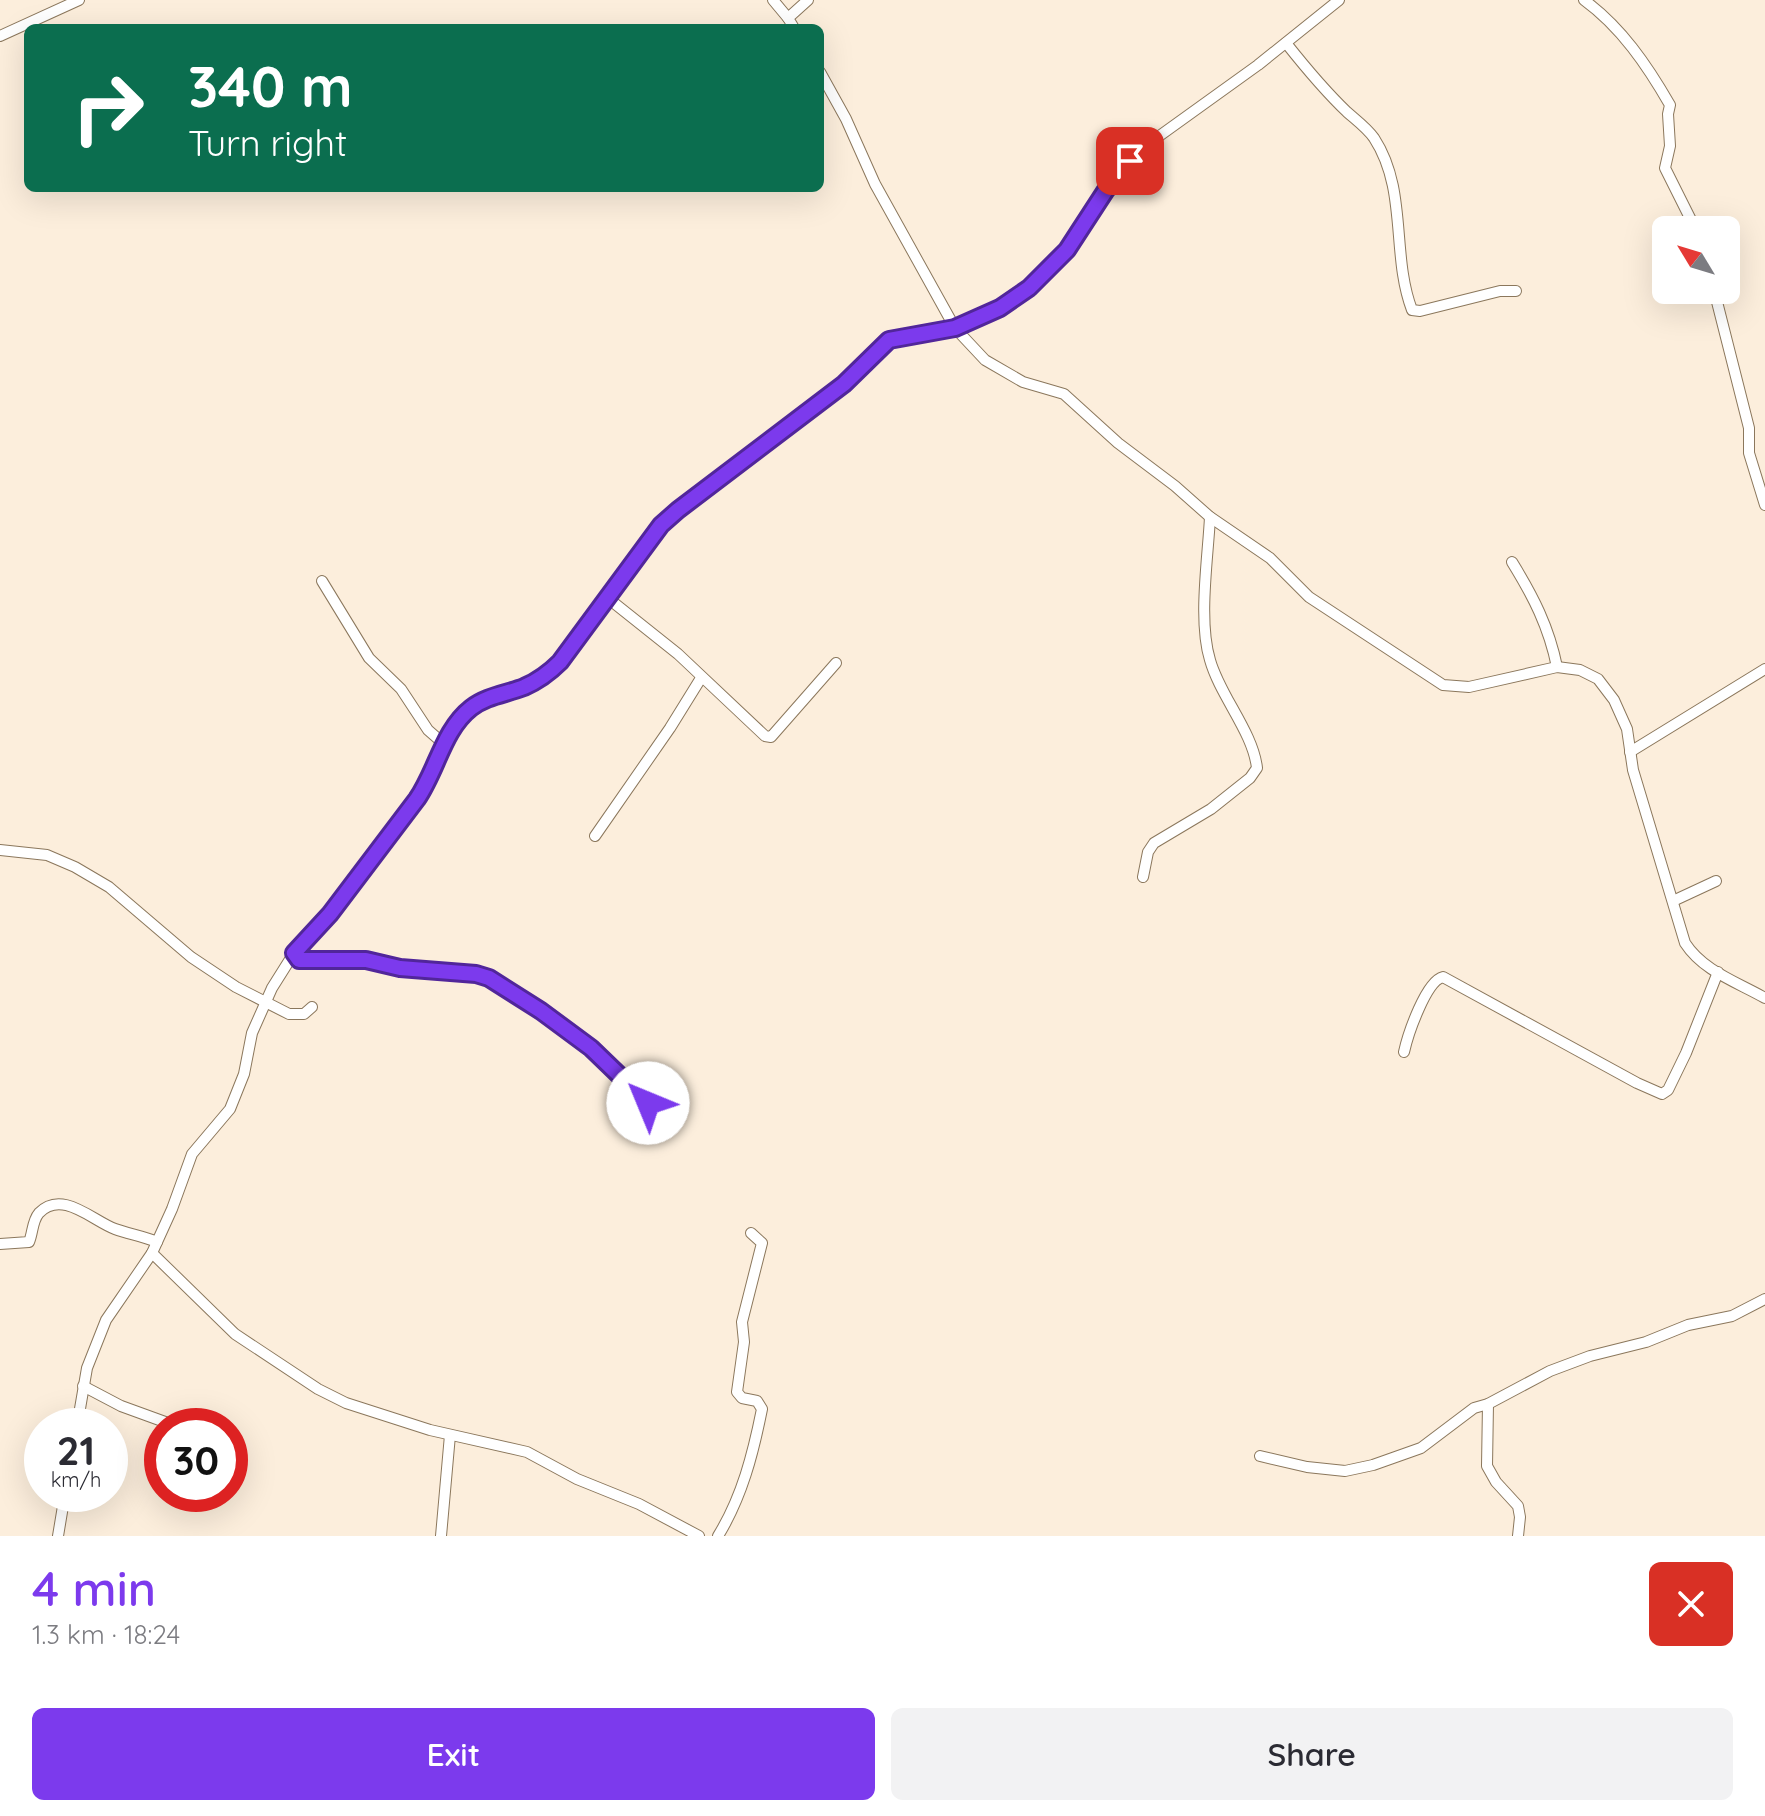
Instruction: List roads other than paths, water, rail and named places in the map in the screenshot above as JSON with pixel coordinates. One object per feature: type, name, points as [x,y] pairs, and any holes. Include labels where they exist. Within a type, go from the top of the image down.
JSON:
[{"type":"street","points":[[26,24],[79,0]]},
{"type":"street","points":[[773,0],[792,24]]},
{"type":"street","points":[[788,18],[808,0]]},
{"type":"street","points":[[80,1408],[83,1386],[106,1320],[152,1253],[192,1154],[204,1137],[224,1119],[235,1098],[244,1074],[252,1033],[279,974],[330,914],[417,799],[444,744],[461,719],[475,705],[527,686],[548,673],[609,599],[665,522],[844,384],[881,346],[899,336],[955,328],[1000,308],[1029,288],[1067,250],[1106,190],[1144,147],[1286,43],[1339,0]]},
{"type":"street","points":[[1584,0],[1612,21],[1623,34],[1670,105],[1670,146],[1665,168],[1689,216]]},
{"type":"street","points":[[0,36],[24,25]]},
{"type":"street","points":[[1286,43],[1315,79],[1372,135],[1379,148],[1398,210],[1412,310],[1420,311],[1500,291],[1516,291]]},
{"type":"street","points":[[824,79],[875,184],[955,328],[993,367],[1023,382],[1064,394],[1118,443],[1210,517],[1270,558],[1309,597],[1443,685],[1469,687],[1557,667],[1589,674],[1606,688],[1627,729],[1630,752],[1685,943],[1693,955],[1765,998]]},
{"type":"street","points":[[1718,304],[1749,428],[1749,449],[1765,505]]},
{"type":"street","points":[[1143,877],[1148,852],[1154,843],[1223,801],[1257,768],[1213,671],[1207,647],[1205,622],[1210,517]]},
{"type":"street","points":[[1512,562],[1543,616],[1557,667]]},
{"type":"street","points":[[322,581],[369,658],[401,689],[428,730],[444,744]]},
{"type":"street","points":[[609,599],[678,654],[765,736],[771,737],[836,663]]},
{"type":"street","points":[[1630,752],[1765,669]]},
{"type":"street","points":[[595,836],[701,678]]},
{"type":"street","points":[[0,850],[47,855],[83,872],[116,893],[191,957],[236,987],[289,1014],[304,1014],[312,1007]]},
{"type":"street","points":[[1673,901],[1716,881]]},
{"type":"street","points":[[294,953],[299,960],[366,960],[400,968],[476,974],[489,978],[591,1048],[648,1103]]},
{"type":"street","points":[[1404,1052],[1424,999],[1435,980],[1443,977],[1662,1094],[1668,1090],[1686,1053],[1718,972]]},
{"type":"street","points":[[0,1244],[29,1242],[38,1215],[58,1205],[73,1207],[112,1228],[157,1242]]},
{"type":"street","points":[[718,1536],[741,1490],[762,1409],[757,1401],[742,1398],[737,1392],[744,1342],[742,1322],[762,1243],[751,1233]]},
{"type":"street","points":[[152,1253],[235,1334],[294,1376],[346,1403],[450,1435],[527,1452],[577,1479],[639,1504],[699,1536]]},
{"type":"street","points":[[1260,1456],[1307,1467],[1345,1471],[1373,1465],[1421,1448],[1474,1408],[1488,1404],[1532,1379],[1590,1356],[1646,1342],[1688,1325],[1732,1316],[1765,1299]]},
{"type":"street","points":[[83,1386],[144,1414]]},
{"type":"street","points":[[1488,1404],[1487,1466],[1496,1482],[1518,1506],[1518,1536]]},
{"type":"street","points":[[441,1536],[450,1435]]},
{"type":"street","points":[[58,1536],[62,1512]]}]
